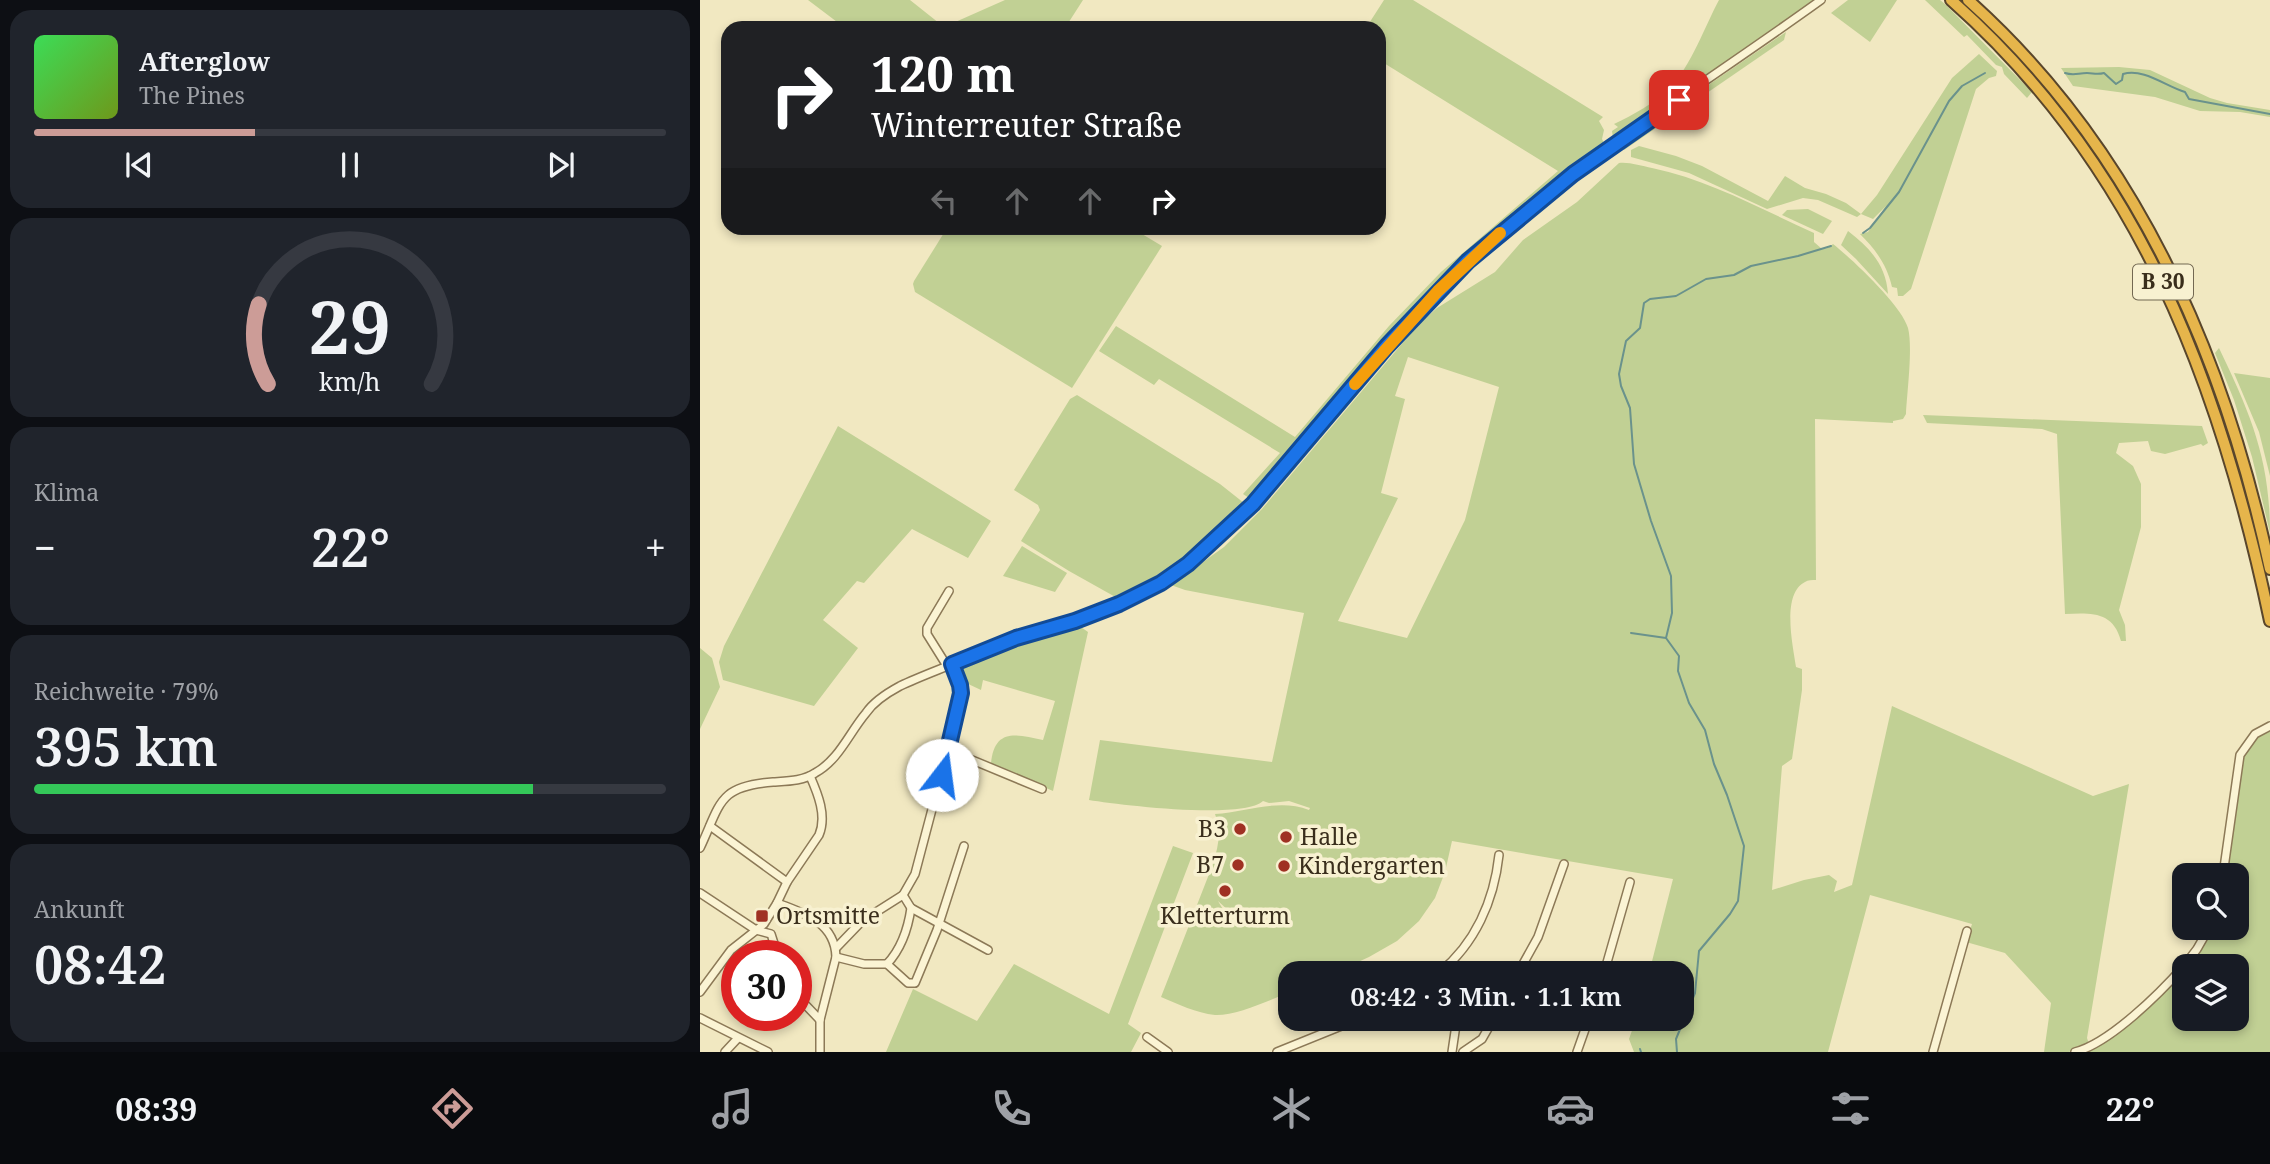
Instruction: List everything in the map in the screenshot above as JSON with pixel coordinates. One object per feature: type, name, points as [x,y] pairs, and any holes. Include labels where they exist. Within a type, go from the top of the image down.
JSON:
[{"type":"highway","name":"B 30","points":[[1951,0],[2006,51],[2051,104],[2092,159],[2149,254],[2201,371],[2231,461],[2253,542],[2270,621]]},
{"type":"highway","name":"B 30","points":[[1968,0],[2062,100],[2104,155],[2162,253],[2186,303],[2215,376],[2242,458],[2270,569]]},
{"type":"street","points":[[700,848],[725,797],[734,789],[810,776],[824,768],[867,710],[900,686],[1016,638],[1075,621],[1139,595],[1188,564],[1253,504],[1387,346],[1468,261],[1573,174],[1821,0]]},
{"type":"street","points":[[820,1052],[820,1020],[836,952],[862,921],[903,895],[915,874],[961,693],[960,685],[928,634],[927,628],[949,591]]},
{"type":"street","points":[[2225,863],[2240,755],[2255,734],[2270,726]]},
{"type":"street","points":[[948,750],[1042,789]]},
{"type":"street","points":[[700,992],[731,950],[764,924],[787,882],[822,829],[822,814],[810,776]]},
{"type":"street","points":[[710,826],[787,882]]},
{"type":"street","points":[[777,903],[821,922],[830,933],[836,952],[864,964],[887,964],[900,977],[913,984],[939,924],[964,846]]},
{"type":"street","points":[[1453,961],[1466,946],[1484,913],[1497,874],[1499,855]]},
{"type":"street","points":[[1525,961],[1538,937],[1564,864]]},
{"type":"street","points":[[1607,961],[1630,882]]},
{"type":"street","points":[[700,893],[756,930],[771,933],[773,940]]},
{"type":"street","points":[[903,895],[911,908],[988,950]]},
{"type":"street","points":[[887,964],[904,939],[911,908]]},
{"type":"street","points":[[1933,1052],[1967,931]]},
{"type":"street","points":[[2078,1051],[2102,1039],[2139,1011],[2172,978]]},
{"type":"street","points":[[812,1012],[820,1020]]},
{"type":"street","points":[[700,1018],[768,1052]]},
{"type":"street","points":[[1277,1052],[1329,1031]]},
{"type":"street","points":[[1452,1052],[1455,1031]]},
{"type":"street","points":[[1463,1052],[1482,1039],[1487,1031]]},
{"type":"street","points":[[1577,1052],[1584,1031]]},
{"type":"street","points":[[1147,1037],[1168,1052]]},
{"type":"street","points":[[724,1052],[738,1038]]},
{"type":"green space","points":[[808,0],[910,0],[936,21],[836,21]]},
{"type":"green space","points":[[1005,0],[1083,0],[1070,21],[958,21]]},
{"type":"green space","points":[[1384,0],[1413,0],[1603,117],[1599,121],[1604,130],[1604,143],[1599,152],[1532,203],[1380,349],[1260,493],[1254,499],[1249,498],[1243,494],[1280,453],[1159,379],[1154,385],[1099,351],[1116,326],[1295,437],[1389,326],[1441,272],[1558,171],[1386,64],[1386,21],[1370,21]]},
{"type":"green space","points":[[1719,0],[1814,0],[1617,139],[1613,138],[1612,131],[1618,127],[1614,124],[1651,104],[1678,78]]},
{"type":"green space","points":[[1848,0],[1897,0],[1870,42],[1831,13]]},
{"type":"green space","points":[[1925,0],[1940,0],[1946,5],[2032,92],[2027,98],[2004,74],[2002,67],[1996,65],[1967,35],[1964,37]]},
{"type":"green space","points":[[1786,32],[1784,40],[1624,150],[1622,144]]},
{"type":"green space","points":[[1979,54],[1997,71],[1996,76],[1989,78],[1976,89],[1911,289],[1903,296],[1898,296],[1897,288],[1892,287],[1880,258],[1860,234],[1868,232],[1886,206],[1873,219],[1861,214],[1877,195],[1952,78]]},
{"type":"green space","points":[[2119,67],[2150,70],[2210,98],[2270,110],[2270,117],[2240,112],[2200,111],[2155,97],[2073,86],[2061,68]]},
{"type":"green space","points":[[1639,146],[1676,156],[1702,166],[1768,201],[1785,176],[1805,188],[1846,203],[1861,214],[1857,217],[1818,200],[1803,198],[1767,209],[1689,173],[1631,157],[1631,150]]},
{"type":"green space","points":[[1619,163],[1636,164],[1694,180],[1754,205],[1814,233],[1814,242],[1822,249],[1833,244],[1886,295],[1908,328],[1909,370],[1906,414],[1903,419],[1893,423],[1815,419],[1816,580],[1806,581],[1798,588],[1791,609],[1793,647],[1796,667],[1802,669],[1802,690],[1792,759],[1782,766],[1772,890],[1829,875],[1837,881],[1834,892],[1852,885],[1892,706],[2093,796],[2129,784],[2087,1038],[2090,1047],[2172,980],[2172,1031],[2249,1031],[2249,954],[2196,954],[2204,940],[2249,940],[2249,863],[2227,863],[2243,753],[2251,740],[2270,727],[2270,1052],[2080,1052],[2080,1048],[2069,1052],[2044,1052],[2051,1003],[2005,953],[1966,942],[1972,924],[1870,895],[1828,1052],[1634,1052],[1629,1039],[1632,1031],[1694,1031],[1694,961],[1652,961],[1673,879],[1452,841],[1445,872],[1435,898],[1419,921],[1397,941],[1369,957],[1360,961],[1278,961],[1278,997],[1223,1015],[1187,1008],[1161,997],[1213,864],[1219,833],[1215,814],[1275,805],[1310,808],[1289,801],[1263,801],[1251,807],[1231,810],[1180,810],[1089,800],[1100,740],[1272,762],[1304,613],[1171,585],[1224,547],[1262,509],[1417,326],[1437,308],[1495,272],[1523,240],[1577,202]],"holes":[[[1408,357],[1499,387],[1465,520],[1407,638],[1338,621],[1398,498],[1381,493],[1405,399],[1395,396]],[[1218,901],[1230,912],[1246,912],[1249,918],[1278,911],[1289,921],[1274,928],[1231,923]]]},
{"type":"green space","points":[[1808,209],[1832,221],[1823,234],[1782,215],[1787,210]]},
{"type":"green space","points":[[1848,231],[1876,258],[1884,274],[1888,294],[1841,245]]},
{"type":"green space","points":[[943,235],[1144,235],[1162,246],[1072,388],[915,292],[914,281]]},
{"type":"green space","points":[[2219,348],[2256,437],[2266,482],[2270,533],[2252,457],[2234,400],[2215,353]]},
{"type":"green space","points":[[2234,373],[2270,378],[2270,476],[2259,432]]},
{"type":"green space","points":[[1077,395],[1220,484],[1244,503],[1242,510],[1195,555],[1149,585],[1119,599],[1021,541],[1040,510],[1038,505],[1014,490],[1070,399]]},
{"type":"green space","points":[[1923,415],[2202,426],[2208,443],[2165,454],[2151,451],[2148,441],[2119,443],[2116,453],[2133,466],[2141,484],[2141,527],[2119,610],[2125,625],[2126,641],[2121,641],[2113,624],[2107,619],[2092,614],[2065,614],[2057,434],[2042,429],[1927,423]]},
{"type":"green space","points":[[838,426],[991,521],[968,558],[912,529],[864,583],[857,581],[823,620],[858,648],[814,706],[723,680],[719,662],[724,646]]},
{"type":"green space","points":[[1022,546],[1067,573],[1055,592],[1003,576]]},
{"type":"green space","points":[[1078,625],[1088,632],[1053,791],[991,764],[997,744],[1008,736],[1043,740],[1055,701],[983,680],[981,690],[964,682],[960,671],[962,665],[1024,640]]},
{"type":"green space","points":[[700,648],[712,658],[720,687],[700,729]]},
{"type":"green space","points":[[1173,846],[1193,853],[1128,1024],[1141,1033],[1131,1052],[886,1052],[913,989],[977,1021],[1014,964],[1109,1014]]},
{"type":"waterway","points":[[1863,233],[1899,192],[1949,101],[1962,86],[1985,73]]},
{"type":"waterway","points":[[2065,73],[2104,73],[2116,84],[2122,80],[2123,74],[2139,73],[2185,92],[2189,99],[2270,114]]},
{"type":"waterway","points":[[1666,638],[1672,613],[1671,576],[1634,464],[1630,408],[1619,374],[1626,341],[1640,328],[1644,303],[1650,299],[1676,296],[1706,279],[1734,275],[1751,266],[1831,246]]},
{"type":"waterway","points":[[1631,633],[1666,638],[1679,656],[1678,671],[1689,703],[1705,730],[1714,764],[1744,846],[1738,901],[1699,951],[1695,993],[1676,1039],[1677,1052]]},
{"type":"slow traffic","points":[[1355,384],[1438,291],[1500,233]]},
{"type":"place","name":"B3","points":[[1240,829]]},
{"type":"place","name":"Halle","points":[[1286,837]]},
{"type":"place","name":"B7","points":[[1238,865]]},
{"type":"place","name":"Kindergarten","points":[[1284,866]]},
{"type":"place","name":"Kletterturm","points":[[1225,891]]},
{"type":"place","name":"Ortsmitte","points":[[762,916]]},
{"type":"route","points":[[942,775],[961,693],[952,664],[1016,638],[1075,621],[1119,604],[1161,583],[1188,564],[1253,504],[1387,346],[1468,261],[1573,174],[1679,100]]}]
